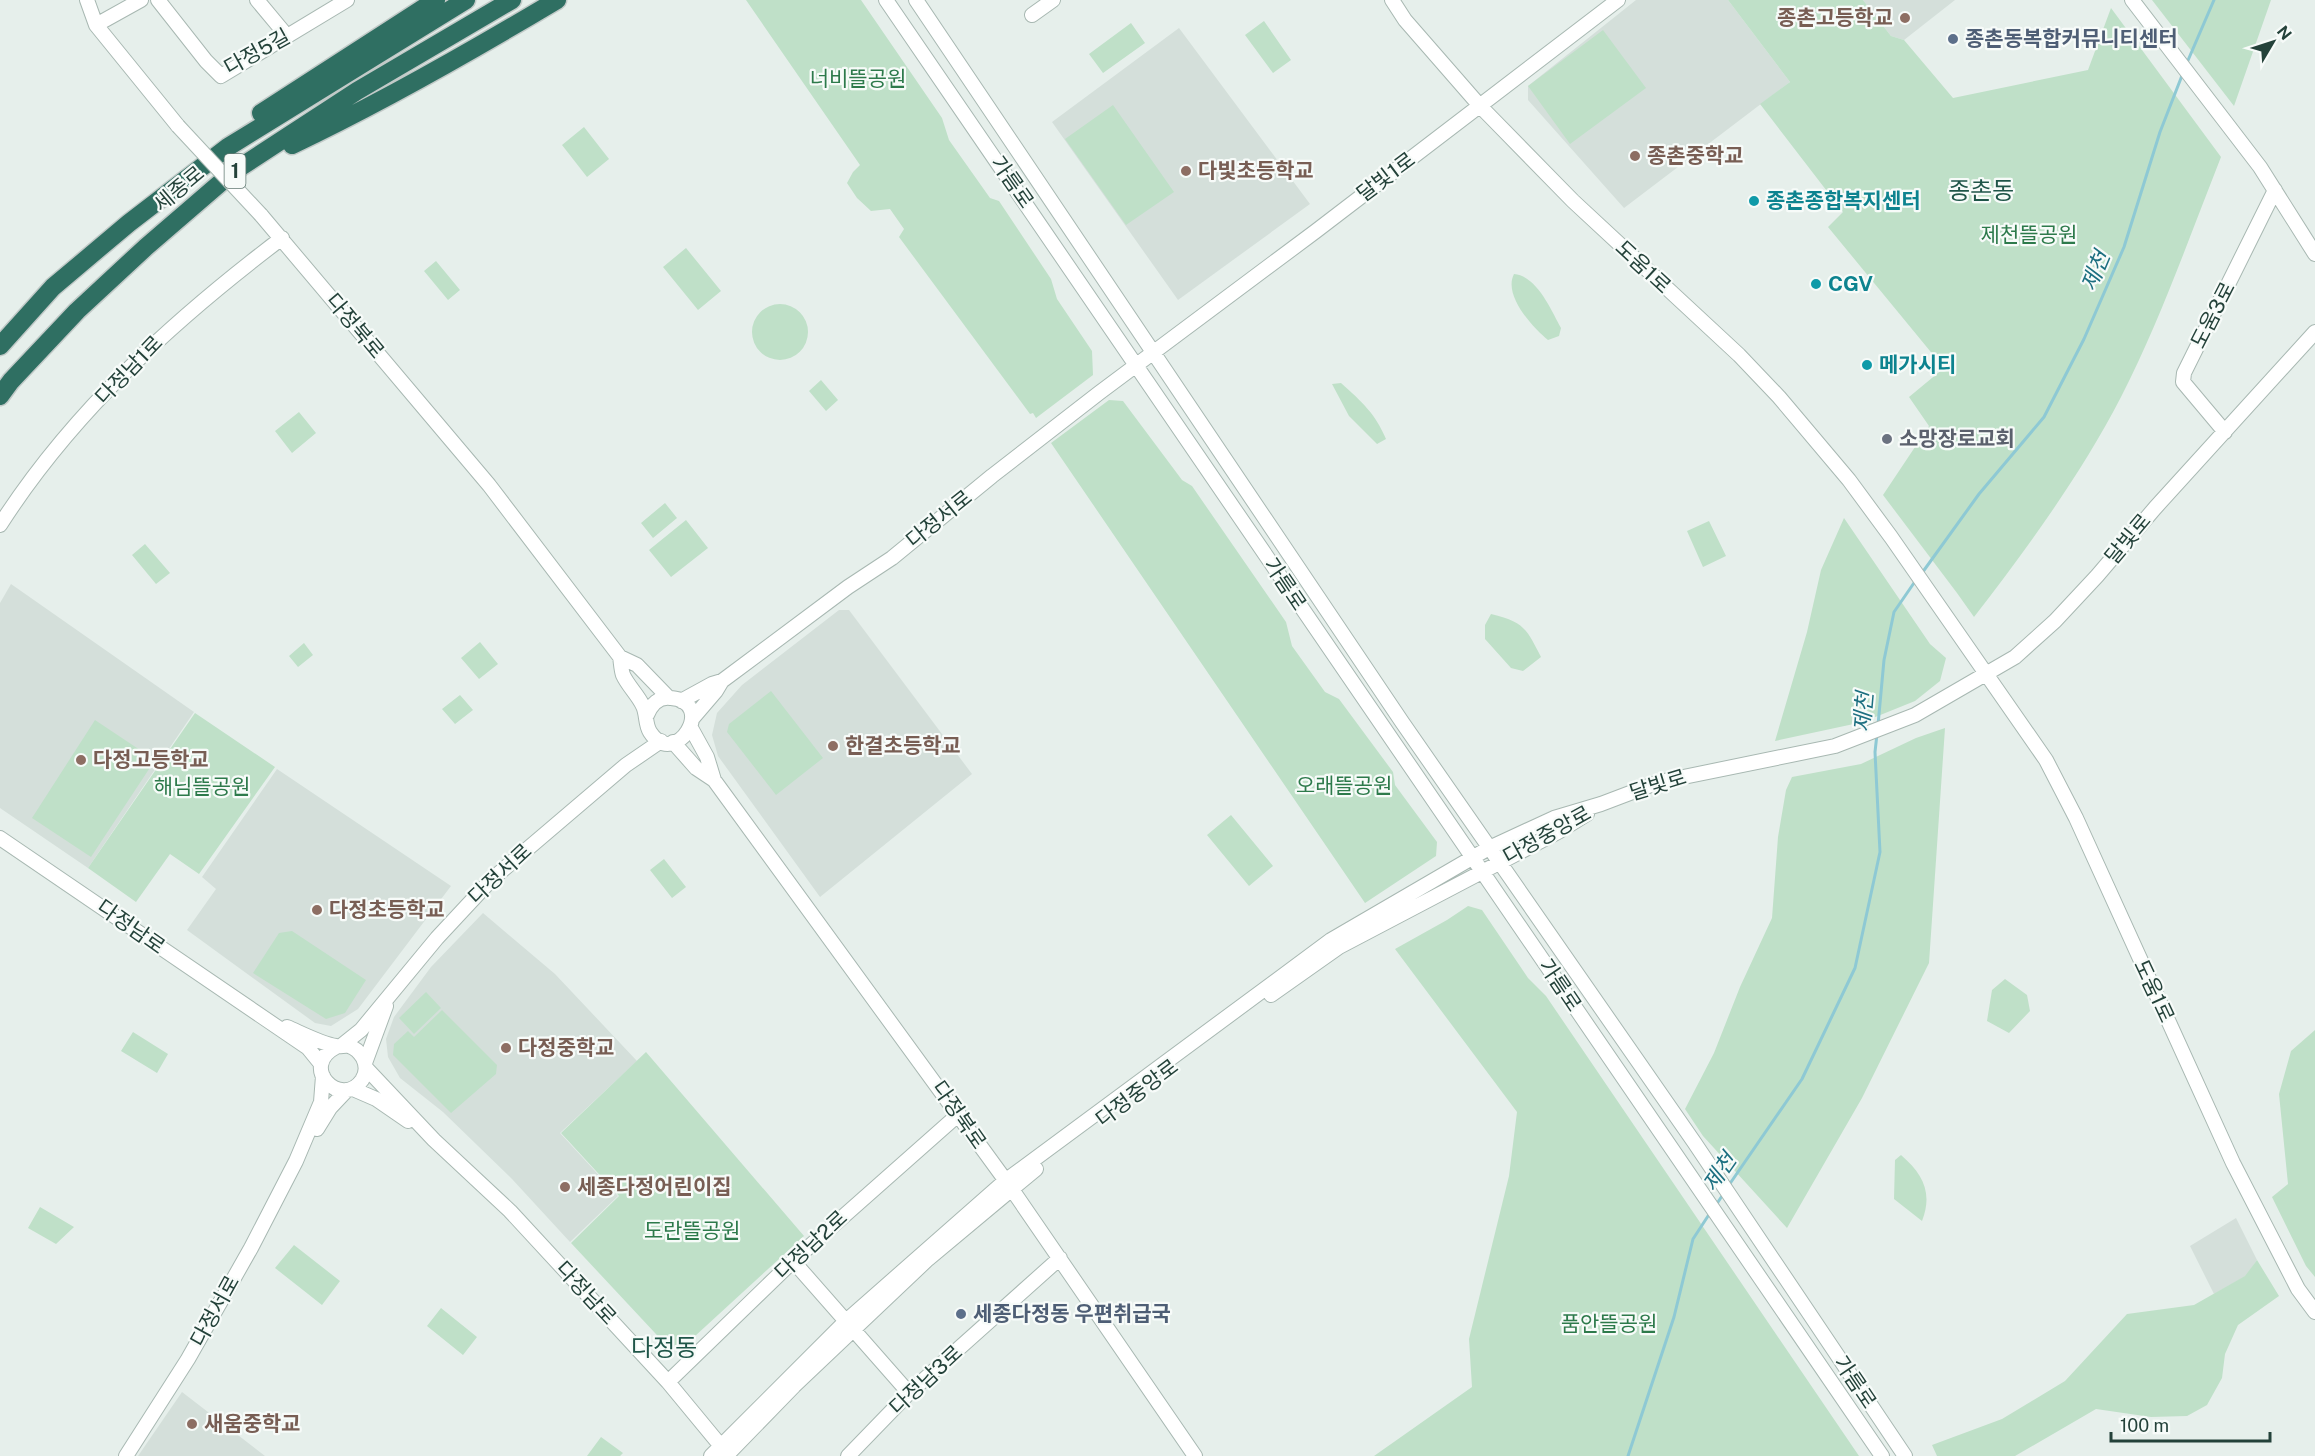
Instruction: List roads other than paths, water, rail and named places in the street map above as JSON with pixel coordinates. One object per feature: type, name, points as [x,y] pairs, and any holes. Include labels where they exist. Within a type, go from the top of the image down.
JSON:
[{"type":"highway","points":[[129,222],[183,171],[247,123],[316,75],[436,0]]},
{"type":"highway","name":"세종로","points":[[0,346],[53,287],[129,222],[228,147],[466,0]]},
{"type":"highway","name":"세종로","points":[[0,396],[11,381],[77,311],[146,247],[233,172],[357,91],[512,0]]},
{"type":"highway","points":[[233,172],[351,117],[557,0]]},
{"type":"street","name":"다정북로","points":[[87,0],[96,25],[178,126],[282,238],[489,484],[620,657]]},
{"type":"street","points":[[96,25],[141,0]]},
{"type":"street","name":"다정5길","points":[[158,0],[221,76],[347,0]]},
{"type":"street","points":[[257,0],[287,36]]},
{"type":"street","name":"가름로","points":[[886,0],[1882,1456]]},
{"type":"street","name":"가름로","points":[[916,0],[1499,863],[1694,1142],[1905,1456]]},
{"type":"street","points":[[1032,15],[1053,0]]},
{"type":"street","name":"도움1로","points":[[1392,0],[1406,20],[1480,106],[1573,201],[1739,355],[1779,397],[1849,480],[1891,537],[2046,760],[2233,1163],[2298,1289],[2315,1312]]},
{"type":"street","name":"달빛1로","points":[[1153,352],[1618,0]]},
{"type":"street","points":[[2132,0],[2275,190],[2315,254]]},
{"type":"street","name":"도움3로","points":[[2225,432],[2183,382],[2184,373],[2275,190]]},
{"type":"street","name":"다정남1로","points":[[0,525],[55,451],[144,353],[181,318],[282,238]]},
{"type":"street","name":"달빛로","points":[[1489,848],[1554,818],[1601,804],[1659,782],[1835,746],[1915,715],[1987,675],[2015,657],[2055,621],[2097,576],[2154,508],[2315,332]]},
{"type":"street","name":"다정서로","points":[[722,681],[848,587],[892,558],[992,476],[1153,352]]},
{"type":"street","points":[[620,657],[637,665],[674,699],[687,705],[691,723],[707,757],[714,780]]},
{"type":"street","points":[[620,657],[624,675],[648,721],[651,733],[667,742],[696,768],[714,780]]},
{"type":"street","points":[[626,765],[640,746],[655,703],[674,699],[722,681]]},
{"type":"street","points":[[626,765],[667,742],[681,740],[722,681]]},
{"type":"street","name":"다정서로","points":[[339,1046],[362,1030],[472,898],[557,822],[626,765]]},
{"type":"street","name":"다정북로","points":[[714,780],[959,1114],[1196,1456]]},
{"type":"street","name":"다정중앙로","points":[[1008,1184],[1339,947],[1558,832],[1601,804]]},
{"type":"street","name":"다정남로","points":[[0,838],[262,1017]]},
{"type":"street","name":"다정중앙로","points":[[711,1456],[726,1453],[850,1325],[1008,1184],[1331,940],[1489,848]]},
{"type":"street","points":[[296,1161],[330,1108],[350,1089],[360,1084],[389,998]]},
{"type":"street","points":[[262,1017],[339,1046],[357,1050],[366,1066],[434,1140]]},
{"type":"street","points":[[262,1017],[308,1048],[329,1085],[337,1090],[350,1089],[376,1099],[434,1140]]},
{"type":"street","points":[[296,1161],[321,1102],[322,1070],[329,1050],[339,1046]]},
{"type":"street","name":"다정남2로","points":[[668,1382],[793,1261],[959,1114]]},
{"type":"street","name":"다정남로","points":[[434,1140],[510,1211],[668,1382],[726,1453]]},
{"type":"street","name":"다정서로","points":[[126,1456],[188,1359],[251,1248],[296,1161]]},
{"type":"street","name":"다정남3로","points":[[848,1456],[909,1393],[1060,1258]]},
{"type":"street","points":[[793,1261],[909,1393]]},
{"type":"waterway","name":"제천","points":[[2186,65],[2214,0]]},
{"type":"waterway","name":"제천","points":[[1922,573],[1979,494],[2044,417],[2084,339],[2124,247],[2160,132],[2183,73]]},
{"type":"waterway","name":"제천","points":[[1878,725],[1884,660],[1894,612],[1916,580]]},
{"type":"waterway","name":"제천","points":[[1729,1185],[1802,1079],[1855,968],[1880,852],[1875,752],[1877,734]]},
{"type":"waterway","name":"제천","points":[[1716,1205],[1724,1193]]},
{"type":"waterway","name":"제천","points":[[1628,1456],[1674,1317],[1693,1239],[1710,1213]]},
{"type":"place","name":"종촌고등학교","points":[[1905,18]]},
{"type":"place","name":"종촌동복합커뮤니티센터","points":[[1953,39]]},
{"type":"place","name":"종촌중학교","points":[[1635,156]]},
{"type":"place","name":"다빛초등학교","points":[[1186,171]]},
{"type":"place","name":"종촌종합복지센터","points":[[1754,201]]},
{"type":"place","name":"CGV","points":[[1816,284]]},
{"type":"place","name":"메가시티","points":[[1867,365]]},
{"type":"place","name":"소망장로교회","points":[[1887,439]]},
{"type":"place","name":"한결초등학교","points":[[833,746]]},
{"type":"place","name":"다정고등학교","points":[[81,760]]},
{"type":"place","name":"다정초등학교","points":[[317,910]]},
{"type":"place","name":"다정중학교","points":[[506,1048]]},
{"type":"place","name":"세종다정어린이집","points":[[565,1187]]},
{"type":"place","name":"세종다정동 우편취급국","points":[[961,1314]]},
{"type":"place","name":"새움중학교","points":[[192,1424]]},
{"type":"district","name":"종촌동","points":[[1981,191]]},
{"type":"district","name":"다정동","points":[[664,1348]]},
{"type":"park label","name":"너비뜰공원","points":[[858,79]]},
{"type":"park label","name":"제천뜰공원","points":[[2029,235]]},
{"type":"park label","name":"오래뜰공원","points":[[1344,786]]},
{"type":"park label","name":"해님뜰공원","points":[[202,787]]},
{"type":"park label","name":"도란뜰공원","points":[[692,1231]]},
{"type":"park label","name":"품안뜰공원","points":[[1609,1324]]}]
